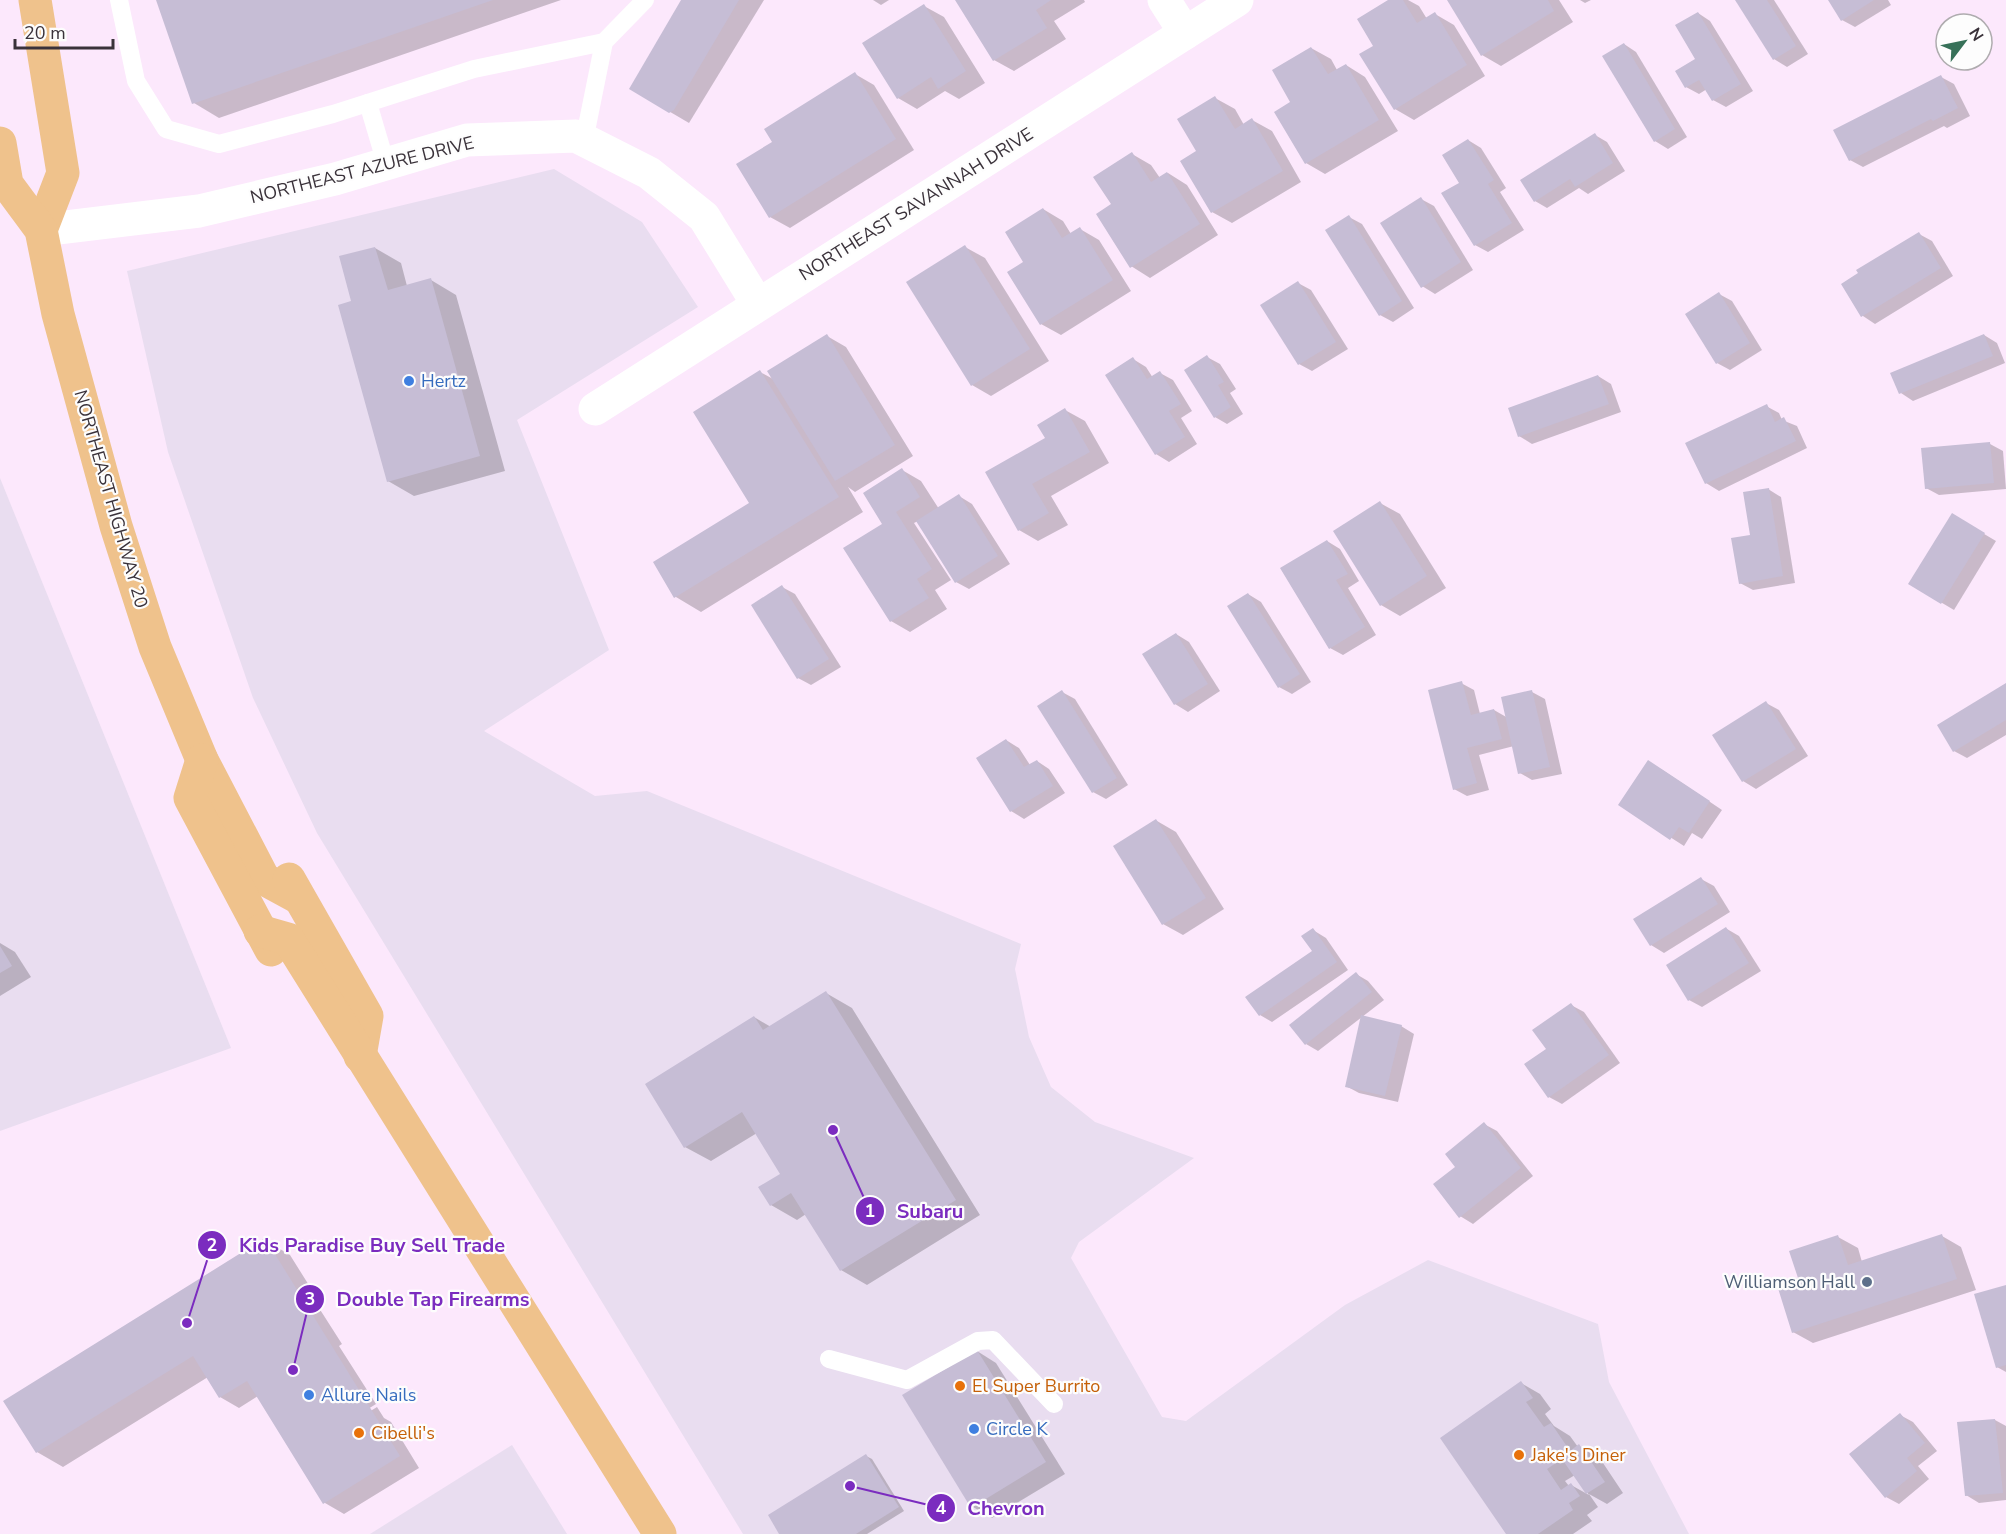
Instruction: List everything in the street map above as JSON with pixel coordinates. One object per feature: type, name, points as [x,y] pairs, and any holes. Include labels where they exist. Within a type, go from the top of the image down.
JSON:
[{"type":"main road","points":[[35,0],[63,173],[41,230]]},
{"type":"main road","name":"NORTHEAST HIGHWAY 20","points":[[0,143],[7,184],[41,230],[58,314],[116,526],[155,647],[202,760],[264,879],[299,898],[367,1016],[360,1056]]},
{"type":"main road","points":[[202,760],[190,798],[260,931],[288,939],[360,1056],[441,1180],[660,1534]]},
{"type":"street","points":[[1164,0],[1185,33]]},
{"type":"street","name":"NORTHEAST SAVANNAH DRIVE","points":[[595,409],[757,303],[1237,0]]},
{"type":"street","name":"NORTHEAST AZURE DRIVE","points":[[41,230],[199,210],[335,179],[467,140],[576,136],[649,173],[704,217],[757,303]]},
{"type":"lane","points":[[119,0],[136,81],[166,129],[219,144],[368,104],[474,69],[604,42]]},
{"type":"lane","points":[[584,141],[604,42],[645,0]]},
{"type":"lane","points":[[368,104],[386,164]]},
{"type":"lane","points":[[829,1359],[907,1380],[978,1341],[993,1340],[1054,1404]]},
{"type":"shaded area","points":[[554,169],[642,222],[698,307],[517,420],[609,650],[484,731],[595,796],[647,791],[1021,944],[1015,969],[1029,1037],[1051,1087],[1095,1122],[1194,1158],[1079,1242],[1071,1258],[1162,1417],[1186,1421],[1345,1305],[1428,1260],[1598,1324],[1609,1382],[1689,1534],[743,1534],[317,833],[253,698],[168,452],[127,271]]},
{"type":"shaded area","points":[[0,478],[231,1048],[0,1131]]},
{"type":"shaded area","points":[[512,1445],[567,1534],[370,1534]]},
{"type":"building","points":[[156,0],[493,0],[192,104]]},
{"type":"building","points":[[681,0],[739,0],[674,110],[669,113],[629,89]]},
{"type":"building","points":[[955,0],[1051,0],[1036,10],[1047,28],[993,61]]},
{"type":"building","points":[[1388,0],[1403,0],[1417,23],[1435,12],[1467,65],[1394,110],[1359,54],[1373,46],[1357,19]]},
{"type":"building","points":[[1447,0],[1548,0],[1554,11],[1481,56]]},
{"type":"building","points":[[1735,0],[1767,0],[1796,46],[1773,60]]},
{"type":"building","points":[[1828,0],[1874,0],[1841,21]]},
{"type":"building","points":[[924,4],[966,71],[938,89],[931,77],[897,99],[862,43]]},
{"type":"building","points":[[1698,12],[1741,84],[1712,101],[1699,80],[1685,88],[1675,71],[1695,59],[1675,25]]},
{"type":"building","points":[[1624,43],[1675,129],[1654,142],[1602,56]]},
{"type":"building","points":[[1311,47],[1328,74],[1346,64],[1379,120],[1305,164],[1274,112],[1290,102],[1272,70]]},
{"type":"building","points":[[855,72],[896,139],[769,218],[736,164],[772,142],[764,129]]},
{"type":"building","points":[[1941,75],[1958,108],[1933,121],[1931,119],[1849,161],[1833,130]]},
{"type":"building","points":[[1215,96],[1235,129],[1252,118],[1283,171],[1211,213],[1180,161],[1196,151],[1177,119]]},
{"type":"building","points":[[1595,133],[1613,163],[1575,187],[1570,179],[1534,202],[1520,180]]},
{"type":"building","points":[[1468,139],[1494,180],[1488,184],[1512,223],[1474,246],[1441,193],[1459,183],[1442,155]]},
{"type":"building","points":[[1132,152],[1151,182],[1167,172],[1200,224],[1130,268],[1096,214],[1111,204],[1093,177]]},
{"type":"building","points":[[1421,197],[1461,262],[1421,288],[1380,223]]},
{"type":"building","points":[[1043,208],[1062,238],[1080,227],[1113,280],[1040,325],[1007,272],[1023,262],[1005,232]]},
{"type":"building","points":[[1349,215],[1402,301],[1379,316],[1325,230]]},
{"type":"building","points":[[1919,232],[1941,268],[1861,317],[1841,284],[1858,273],[1856,270]]},
{"type":"building","points":[[965,245],[1030,349],[971,386],[906,282]]},
{"type":"building","name":"Hertz","points":[[375,247],[388,290],[431,278],[480,456],[387,482],[338,305],[351,301],[339,256]]},
{"type":"building","points":[[1298,281],[1336,342],[1298,365],[1260,305]]},
{"type":"building","points":[[1719,292],[1750,343],[1716,364],[1685,314]]},
{"type":"building","points":[[827,334],[895,445],[835,481],[767,371]]},
{"type":"building","points":[[1984,334],[1993,356],[1899,394],[1890,373]]},
{"type":"building","points":[[1207,355],[1224,382],[1218,385],[1231,407],[1214,418],[1184,370]]},
{"type":"building","points":[[1133,357],[1147,379],[1160,371],[1181,404],[1169,411],[1185,437],[1155,455],[1105,375]]},
{"type":"building","points":[[760,370],[839,497],[674,598],[653,562],[749,503],[693,412]]},
{"type":"building","points":[[1598,375],[1609,404],[1518,437],[1508,408]]},
{"type":"building","points":[[1767,404],[1775,422],[1784,417],[1796,441],[1705,484],[1685,443]]},
{"type":"building","points":[[1065,408],[1090,452],[1032,484],[1049,513],[1018,531],[985,472],[1045,438],[1037,425]]},
{"type":"building","points":[[1990,442],[1994,483],[1925,489],[1921,448]]},
{"type":"building","points":[[902,468],[920,497],[896,512],[932,569],[917,579],[929,598],[890,622],[843,548],[882,524],[863,493]]},
{"type":"building","points":[[1769,488],[1783,576],[1739,584],[1731,538],[1750,535],[1743,492]]},
{"type":"building","points":[[959,494],[998,556],[955,583],[916,521]]},
{"type":"building","points":[[1380,501],[1427,576],[1380,606],[1333,531]]},
{"type":"building","points":[[1952,513],[1985,533],[1941,604],[1908,584]]},
{"type":"building","points":[[1327,540],[1348,574],[1336,580],[1365,627],[1329,649],[1280,568]]},
{"type":"building","points":[[782,585],[829,659],[797,679],[751,605]]},
{"type":"building","points":[[1248,593],[1300,674],[1278,688],[1227,606]]},
{"type":"building","points":[[1176,633],[1208,684],[1174,705],[1142,654]]},
{"type":"building","points":[[1462,681],[1471,715],[1494,709],[1502,739],[1467,748],[1477,783],[1453,790],[1428,690]]},
{"type":"building","points":[[2006,683],[2006,720],[1953,752],[1937,725]]},
{"type":"building","points":[[1062,690],[1117,778],[1092,793],[1037,706]]},
{"type":"building","points":[[1532,690],[1550,767],[1518,774],[1501,697]]},
{"type":"building","points":[[1766,701],[1796,749],[1742,782],[1712,735]]},
{"type":"building","points":[[1006,739],[1024,767],[1037,760],[1053,786],[1010,812],[976,758]]},
{"type":"building","points":[[1648,760],[1710,801],[1689,833],[1679,827],[1670,840],[1618,805]]},
{"type":"building","points":[[1156,819],[1206,898],[1162,925],[1113,846]]},
{"type":"building","points":[[1701,877],[1718,904],[1650,946],[1633,919]]},
{"type":"building","points":[[1726,927],[1749,963],[1688,1001],[1666,965]]},
{"type":"building","points":[[1313,928],[1337,962],[1259,1016],[1245,997],[1312,951],[1301,936]]},
{"type":"building","points":[[0,946],[12,966],[0,973]]},
{"type":"building","points":[[1356,972],[1372,992],[1305,1045],[1289,1025]]},
{"type":"building","points":[[826,991],[956,1200],[840,1271],[791,1193],[770,1206],[758,1187],[780,1174],[742,1112],[684,1148],[645,1084],[754,1016],[763,1030]]},
{"type":"building","points":[[1571,1003],[1609,1055],[1548,1098],[1524,1064],[1546,1049],[1532,1030]]},
{"type":"building","points":[[1361,1015],[1402,1025],[1385,1096],[1345,1087]]},
{"type":"building","points":[[1484,1122],[1521,1168],[1459,1218],[1433,1184],[1455,1167],[1445,1154]]},
{"type":"building","name":"Williamson Hall","points":[[1942,1234],[1957,1279],[1792,1333],[1777,1285],[1798,1278],[1789,1251],[1838,1235],[1848,1265]]},
{"type":"building","points":[[265,1238],[400,1456],[323,1504],[247,1381],[219,1398],[193,1356],[36,1453],[3,1401]]},
{"type":"building","points":[[2006,1285],[2006,1365],[1996,1368],[1974,1294]]},
{"type":"building","name":"Circle K","points":[[977,1350],[1046,1462],[971,1508],[902,1395]]},
{"type":"building","name":"Jake's Diner","points":[[1521,1381],[1533,1398],[1526,1402],[1544,1427],[1551,1423],[1570,1451],[1579,1444],[1605,1482],[1586,1494],[1562,1459],[1547,1469],[1561,1490],[1571,1483],[1580,1496],[1569,1503],[1573,1510],[1538,1534],[1506,1534],[1440,1438]]},
{"type":"building","points":[[1900,1413],[1925,1443],[1907,1458],[1917,1471],[1885,1498],[1849,1454]]},
{"type":"building","points":[[1995,1419],[2003,1493],[1965,1496],[1957,1422]]},
{"type":"building","points":[[866,1454],[899,1507],[856,1534],[779,1534],[768,1515]]},
{"type":"place","name":"Hertz","points":[[409,381]]},
{"type":"place","name":"Subaru","points":[[833,1130]]},
{"type":"place","name":"Williamson Hall","points":[[1867,1282]]},
{"type":"place","name":"Kids Paradise Buy Sell Trade","points":[[187,1323]]},
{"type":"place","name":"Double Tap Firearms","points":[[293,1370]]},
{"type":"place","name":"El Super Burrito","points":[[960,1386]]},
{"type":"place","name":"Allure Nails","points":[[309,1395]]},
{"type":"place","name":"Circle K","points":[[974,1429]]},
{"type":"place","name":"Cibelli's","points":[[359,1433]]},
{"type":"place","name":"Jake's Diner","points":[[1519,1455]]},
{"type":"place","name":"Chevron","points":[[850,1486]]}]
